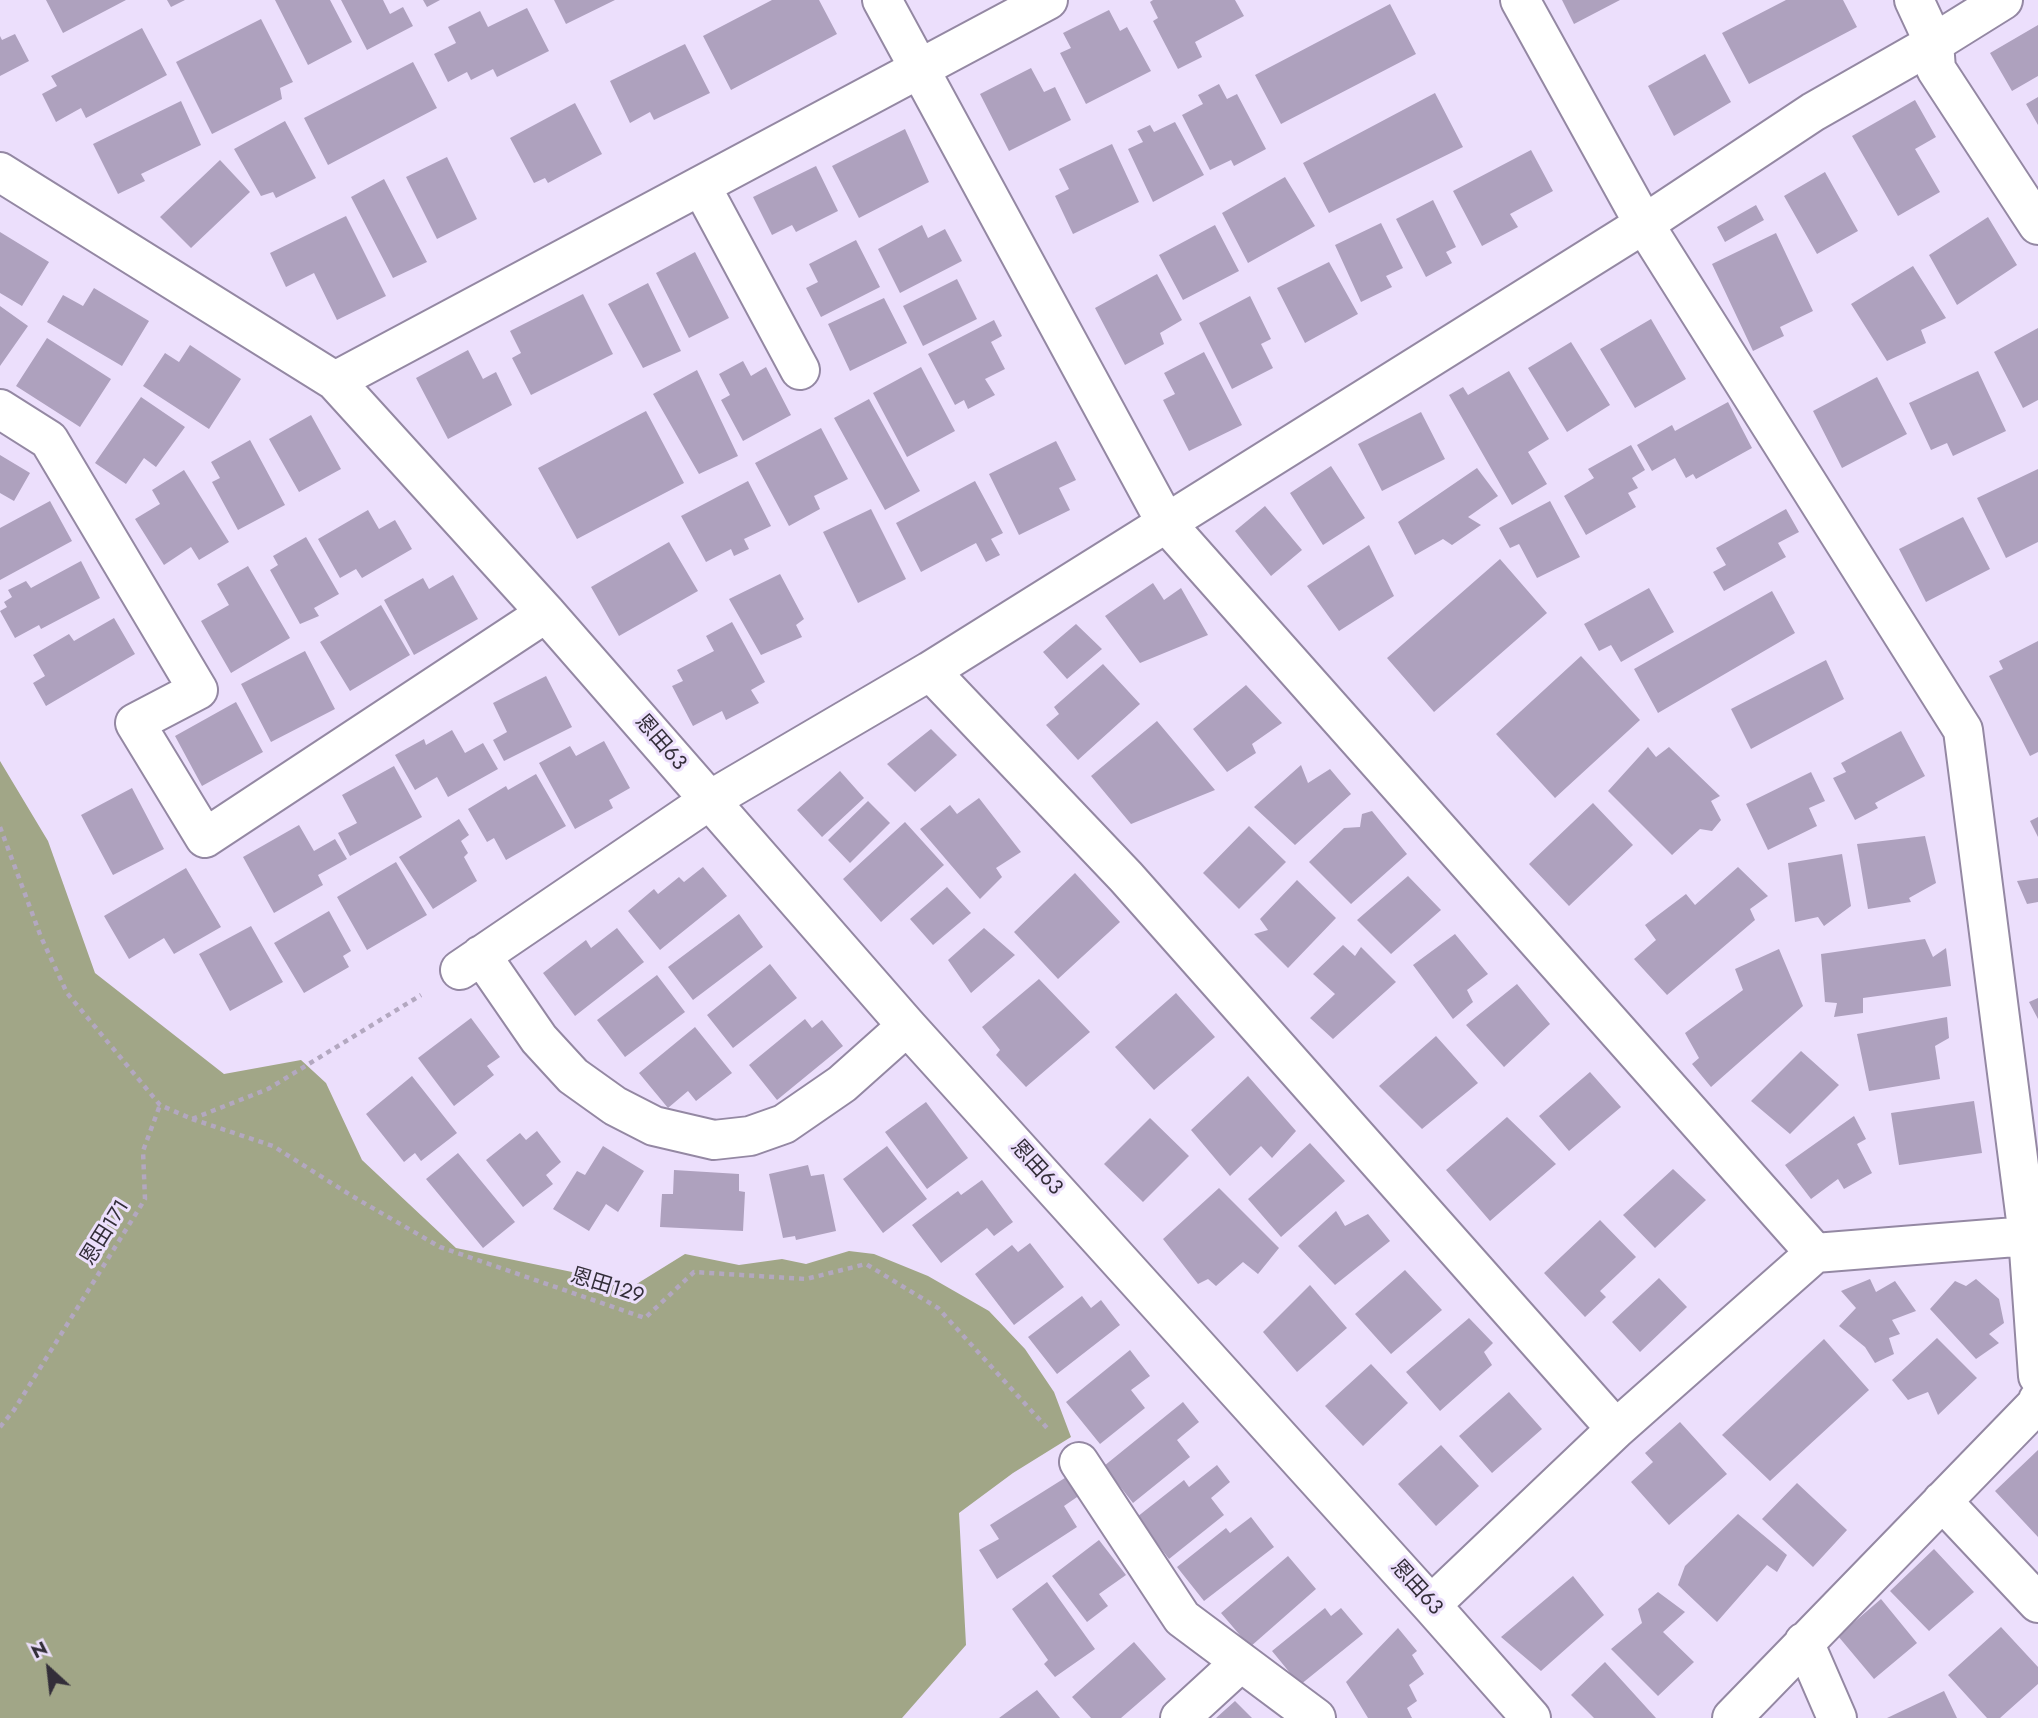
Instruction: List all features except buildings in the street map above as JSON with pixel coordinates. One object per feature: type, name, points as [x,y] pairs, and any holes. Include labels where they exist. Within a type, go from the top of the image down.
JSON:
[{"type":"street","points":[[882,0],[1166,523],[1815,1253]]},
{"type":"street","points":[[335,381],[1048,0]]},
{"type":"street","points":[[1520,0],[1644,224],[1963,730],[2028,1236],[2038,1377]]},
{"type":"street","points":[[1914,0],[1934,43],[1936,69],[2038,225]]},
{"type":"street","points":[[907,1026],[842,1084],[783,1124],[750,1136],[715,1140],[654,1126],[615,1106],[573,1076],[471,962],[710,800],[930,671],[1644,224],[1813,112],[2003,0]]},
{"type":"street","name":"恩田63","points":[[0,172],[335,381],[546,613],[907,1026],[1432,1605],[1531,1718]]},
{"type":"street","points":[[701,186],[800,370]]},
{"type":"street","points":[[0,409],[48,440],[198,690],[135,723],[205,838],[546,613]]},
{"type":"street","points":[[930,671],[1126,877],[1616,1429]]},
{"type":"street","points":[[1432,1605],[1616,1429],[1815,1253],[2028,1236]]},
{"type":"street","points":[[1731,1718],[2038,1404],[2038,1400]]},
{"type":"street","points":[[1079,1462],[1182,1618],[1316,1718]]},
{"type":"street","points":[[1942,1501],[2038,1603]]},
{"type":"street","points":[[1804,1642],[1837,1718]]},
{"type":"street","points":[[1180,1718],[1241,1662]]},
{"type":"path","points":[[0,827],[41,937],[67,993],[160,1105],[192,1119],[268,1089],[471,962]]},
{"type":"path","name":"恩田171","points":[[0,1427],[145,1199],[143,1151],[160,1105]]},
{"type":"path","name":"恩田129","points":[[192,1119],[273,1146],[440,1247],[645,1318],[694,1272],[806,1279],[866,1264],[938,1308],[1079,1462]]},
{"type":"green space","points":[[0,761],[48,841],[95,973],[224,1074],[301,1060],[326,1083],[362,1160],[456,1248],[635,1285],[685,1254],[739,1265],[782,1259],[806,1264],[849,1251],[874,1254],[928,1276],[989,1311],[1025,1349],[1054,1392],[1071,1437],[1013,1473],[959,1513],[966,1645],[902,1718],[0,1718]]}]
